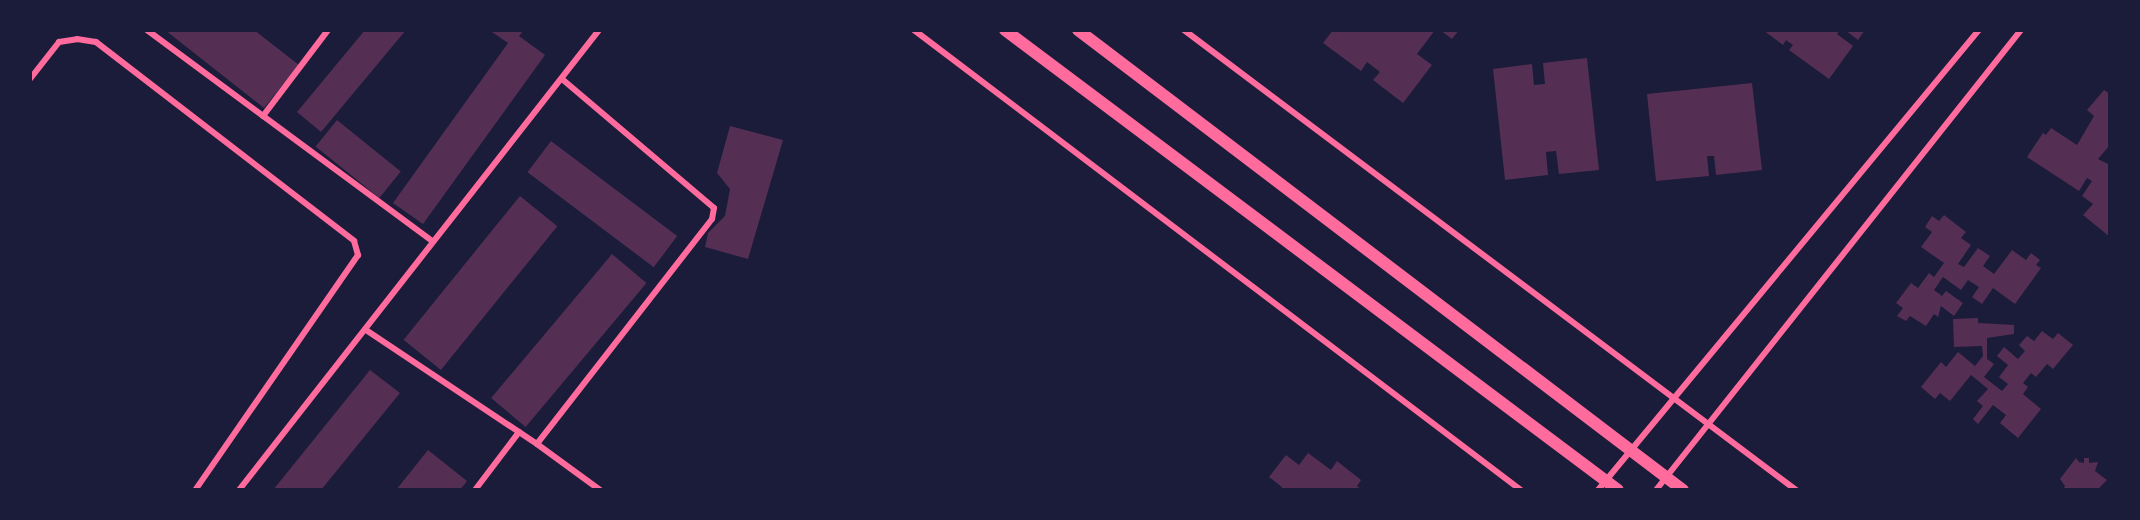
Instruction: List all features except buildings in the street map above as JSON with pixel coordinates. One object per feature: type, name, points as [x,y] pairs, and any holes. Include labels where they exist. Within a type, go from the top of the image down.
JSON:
[{"type":"main road","points":[[1005,30],[1602,485],[1618,490]]},
{"type":"main road","points":[[1078,30],[1632,448],[1683,490]]},
{"type":"street","points":[[147,30],[432,241]]},
{"type":"street","points":[[263,116],[328,30]]},
{"type":"street","points":[[239,490],[599,30]]},
{"type":"street","points":[[914,30],[1521,490]]},
{"type":"street","points":[[1184,30],[1796,490]]},
{"type":"street","points":[[1602,485],[1672,397],[1979,30]]},
{"type":"street","points":[[1656,490],[1706,423],[2021,30]]},
{"type":"street","points":[[30,79],[59,42],[76,39],[96,42],[354,241],[358,255],[195,490]]},
{"type":"street","points":[[537,444],[712,219],[714,208],[562,79]]},
{"type":"street","points":[[366,330],[537,444],[600,490]]},
{"type":"street","points":[[475,490],[519,432]]}]
